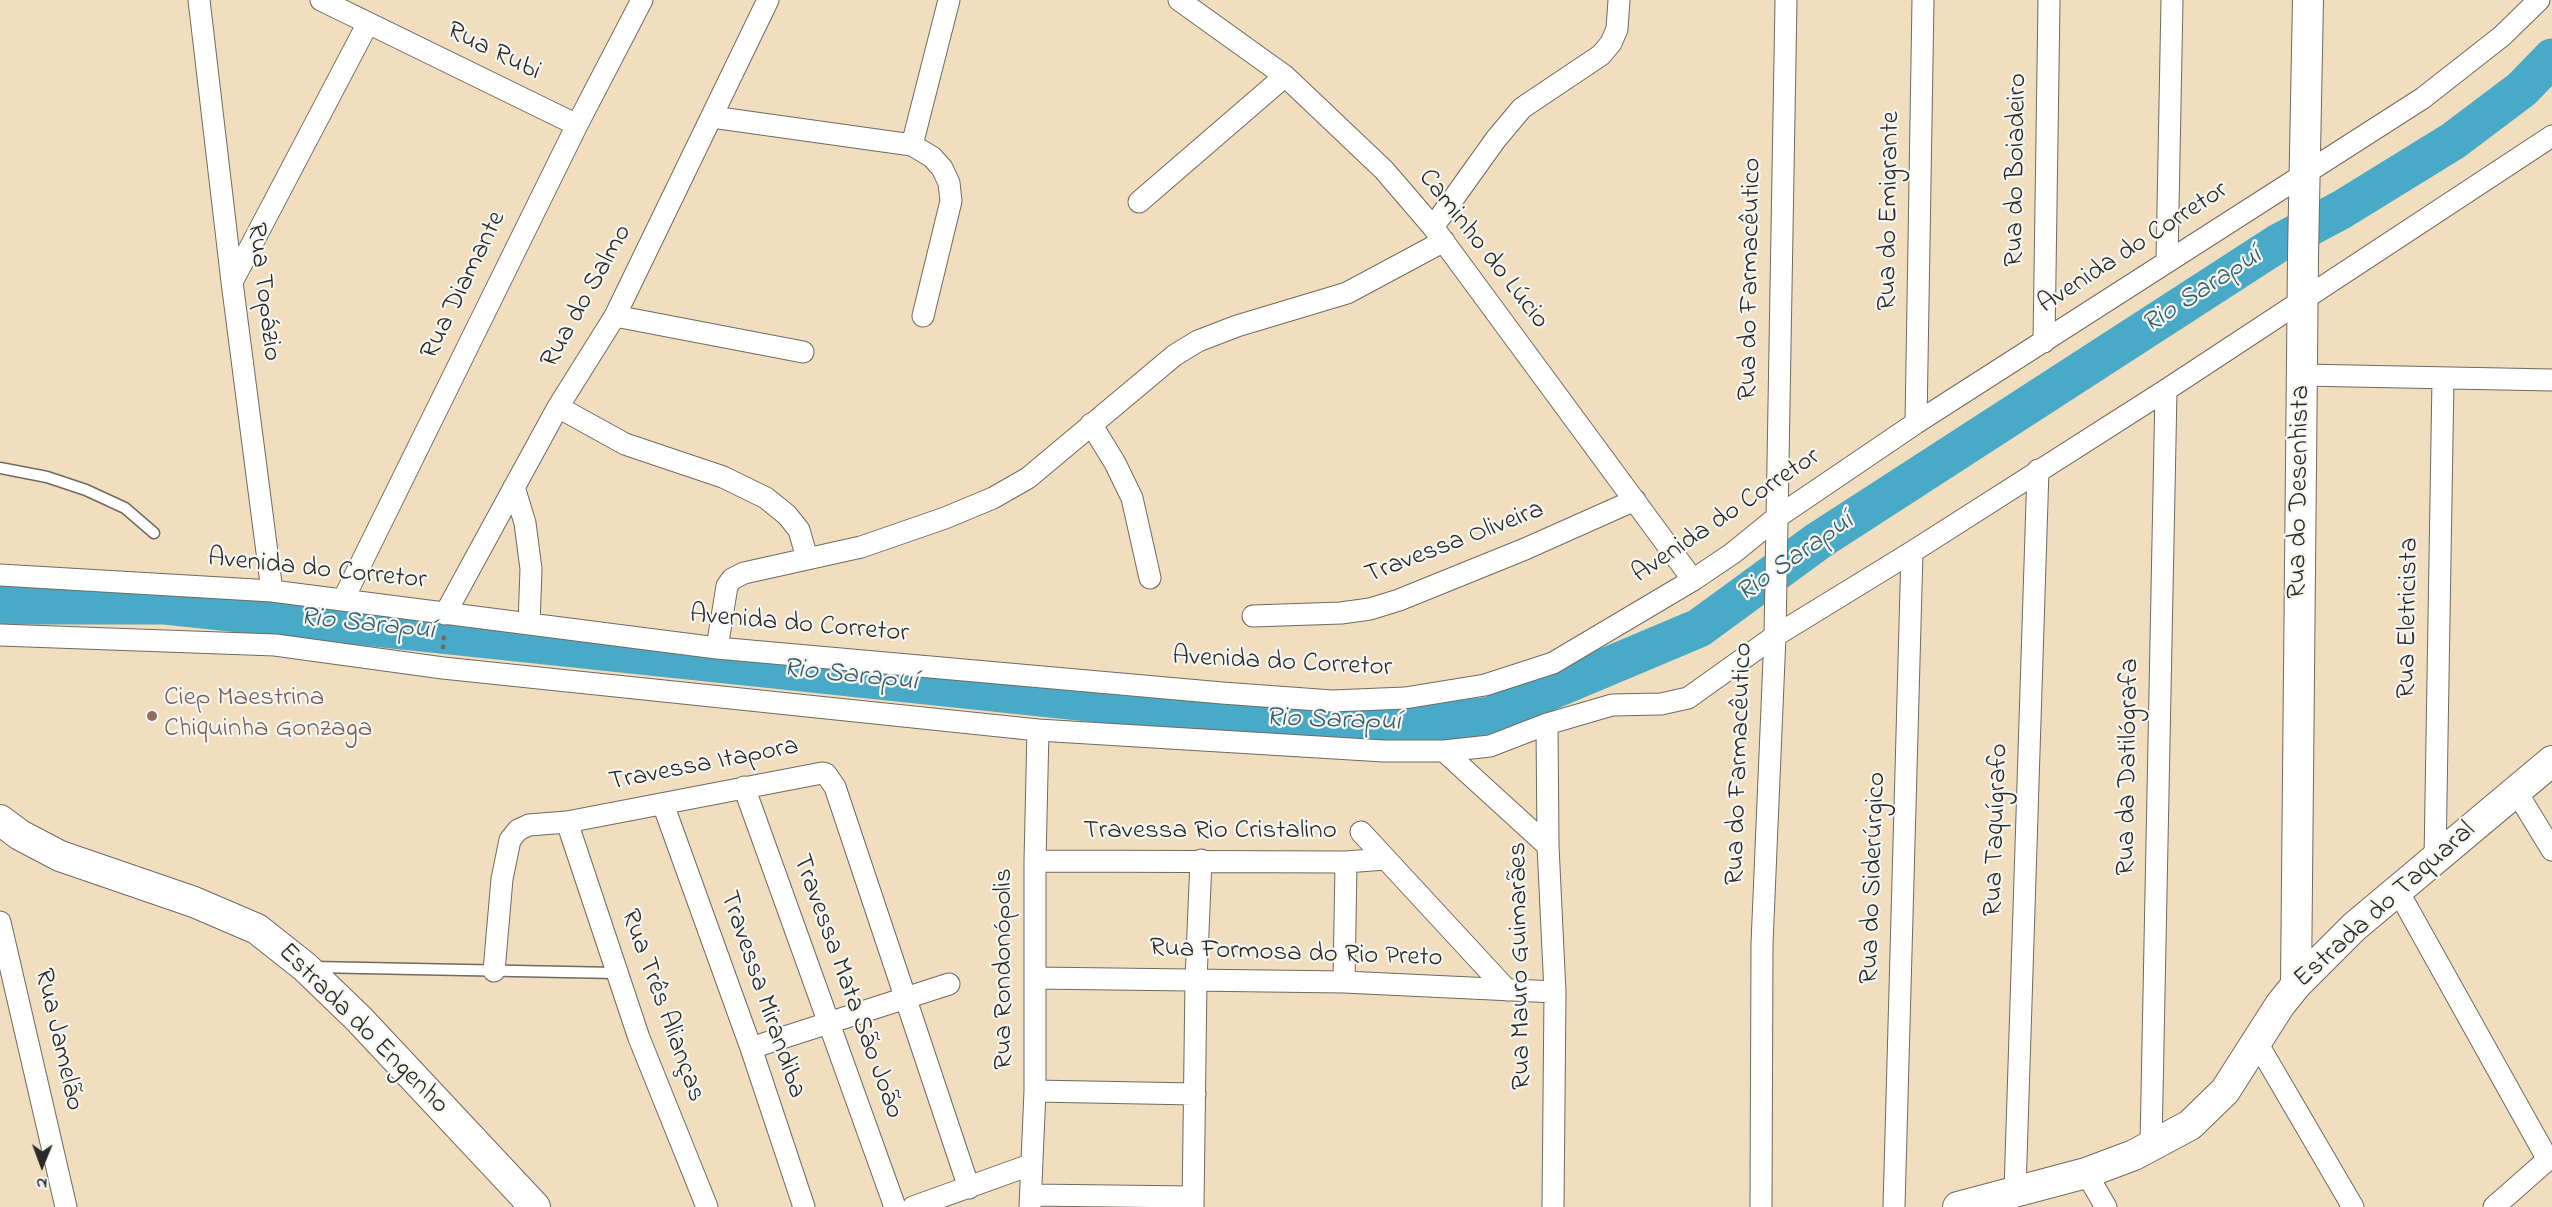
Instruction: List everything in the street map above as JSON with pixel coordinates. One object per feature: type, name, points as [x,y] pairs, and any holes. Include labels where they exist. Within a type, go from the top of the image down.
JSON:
[{"type":"street","name":"Rua Topázio","points":[[199,0],[232,282],[272,591]]},
{"type":"street","name":"Rua Rubi","points":[[321,0],[577,125]]},
{"type":"street","name":"Rua Diamante","points":[[343,600],[577,125],[642,0]]},
{"type":"street","name":"Rua do Salmo","points":[[444,621],[558,407],[615,316],[768,0]]},
{"type":"street","points":[[912,145],[950,0]]},
{"type":"street","name":"Caminho do Lúcio","points":[[1179,0],[1285,76],[1384,170],[1439,234],[1693,580]]},
{"type":"street","name":"Rua do Farmacêutico","points":[[1761,1207],[1762,944],[1774,636],[1786,0]]},
{"type":"street","name":"Rua do Emigrante","points":[[1916,423],[1923,0]]},
{"type":"street","name":"Rua do Boiadeiro","points":[[2044,342],[2049,0]]},
{"type":"street","points":[[2167,261],[2172,0]]},
{"type":"street","name":"Rua do Desenhista","points":[[2296,985],[2302,298],[2308,0]]},
{"type":"street","name":"Avenida do Corretor","points":[[0,575],[272,591],[343,600],[444,621],[529,624],[717,648],[1233,694],[1332,701],[1404,698],[1485,685],[1553,663],[1693,580],[1733,553],[1776,518],[1916,423],[2423,98],[2502,36],[2538,0]]},
{"type":"street","points":[[717,648],[727,586],[732,579],[744,573],[861,547],[945,518],[993,498],[1028,478],[1175,355],[1197,341],[1237,326],[1347,292],[1439,234],[1496,139],[1522,108],[1601,55],[1611,43],[1617,29],[1619,4]]},
{"type":"street","points":[[232,282],[368,24]]},
{"type":"street","points":[[1139,202],[1285,76]]},
{"type":"street","points":[[712,117],[912,145],[932,158],[942,168],[949,183],[951,201],[923,316]]},
{"type":"street","points":[[0,635],[275,645],[455,669],[1038,730],[1384,751],[1444,751],[1491,746],[1547,724],[1612,705],[1661,704],[1688,698],[1774,636],[1912,552],[2166,390],[2302,298],[2552,136]]},
{"type":"street","points":[[615,316],[803,352]]},
{"type":"street","points":[[2302,375],[2552,380]]},
{"type":"street","name":"Rua Eletricista","points":[[2434,859],[2443,378]]},
{"type":"street","name":"Rua da Datilógrafa","points":[[2151,1145],[2166,390]]},
{"type":"street","points":[[558,407],[625,444],[723,477],[766,498],[787,515],[799,530],[807,558]]},
{"type":"street","points":[[1091,424],[1115,463],[1132,498],[1150,578]]},
{"type":"street","name":"Rua Taquígrafo","points":[[2015,1191],[2038,470]]},
{"type":"street","points":[[514,487],[525,523],[531,569],[529,624]]},
{"type":"street","name":"Travessa Oliveira","points":[[1253,616],[1341,613],[1370,609],[1399,600],[1525,549],[1635,500]]},
{"type":"street","name":"Rua do Siderúrgico","points":[[1894,1207],[1912,552]]},
{"type":"street","name":"Rua Mauro Guimarães","points":[[1547,724],[1548,846],[1555,992],[1553,1207]]},
{"type":"street","name":"Rua Rondonópolis","points":[[1031,1201],[1030,1165],[1035,1091],[1035,861],[1038,730]]},
{"type":"street","points":[[1444,751],[1548,846]]},
{"type":"street","name":"Estrada do Taquaral","points":[[1958,1207],[2086,1173],[2134,1155],[2190,1125],[2225,1091],[2256,1041],[2296,985],[2354,927],[2552,761]]},
{"type":"street","name":"Travessa Itapora","points":[[494,972],[502,879],[510,840],[518,831],[529,825],[567,822],[822,773],[829,776],[835,787],[969,1188]]},
{"type":"street","name":"Travessa Mata São João","points":[[744,787],[895,1207]]},
{"type":"street","points":[[2516,791],[2552,850]]},
{"type":"street","name":"Travessa Mirandiba","points":[[663,804],[751,1048],[804,1207]]},
{"type":"street","name":"Estrada do Engenho","points":[[0,820],[20,835],[60,856],[194,902],[257,929],[305,967],[359,1019],[535,1207]]},
{"type":"street","name":"Rua Três Alianças","points":[[567,822],[616,973],[707,1207]]},
{"type":"street","points":[[1361,832],[1507,990]]},
{"type":"street","name":"Travessa Rio Cristalino","points":[[1035,861],[1346,862],[1385,859]]},
{"type":"street","points":[[1031,1201],[1193,1202],[1196,980],[1201,860]]},
{"type":"street","points":[[1344,982],[1346,862]]},
{"type":"street","points":[[2398,891],[2550,1158],[2494,1207]]},
{"type":"street","name":"Rua Jamelão","points":[[0,922],[5,973],[66,1207]]},
{"type":"street","name":"Rua Formosa do Rio Preto","points":[[1035,978],[1344,982],[1555,992]]},
{"type":"street","points":[[751,1048],[949,984]]},
{"type":"street","points":[[2256,1041],[2353,1207]]},
{"type":"street","points":[[1035,1091],[1195,1094]]},
{"type":"street","points":[[913,1207],[1030,1165]]},
{"type":"street","points":[[2086,1173],[2106,1207]]},
{"type":"lane","points":[[0,468],[46,477],[86,490],[125,508],[154,533]]},
{"type":"lane","points":[[305,967],[616,973]]},
{"type":"path","points":[[443,652],[444,621]]},
{"type":"waterway","name":"Rio Sarapuí","points":[[0,605],[165,605],[1251,719],[1383,729],[1490,716],[1699,628],[1818,541],[2277,244],[2341,210],[2453,141],[2522,89],[2552,58]]},
{"type":"place","name":"Ciep Maestrina Chiquinha Gonzaga","points":[[152,716]]}]
